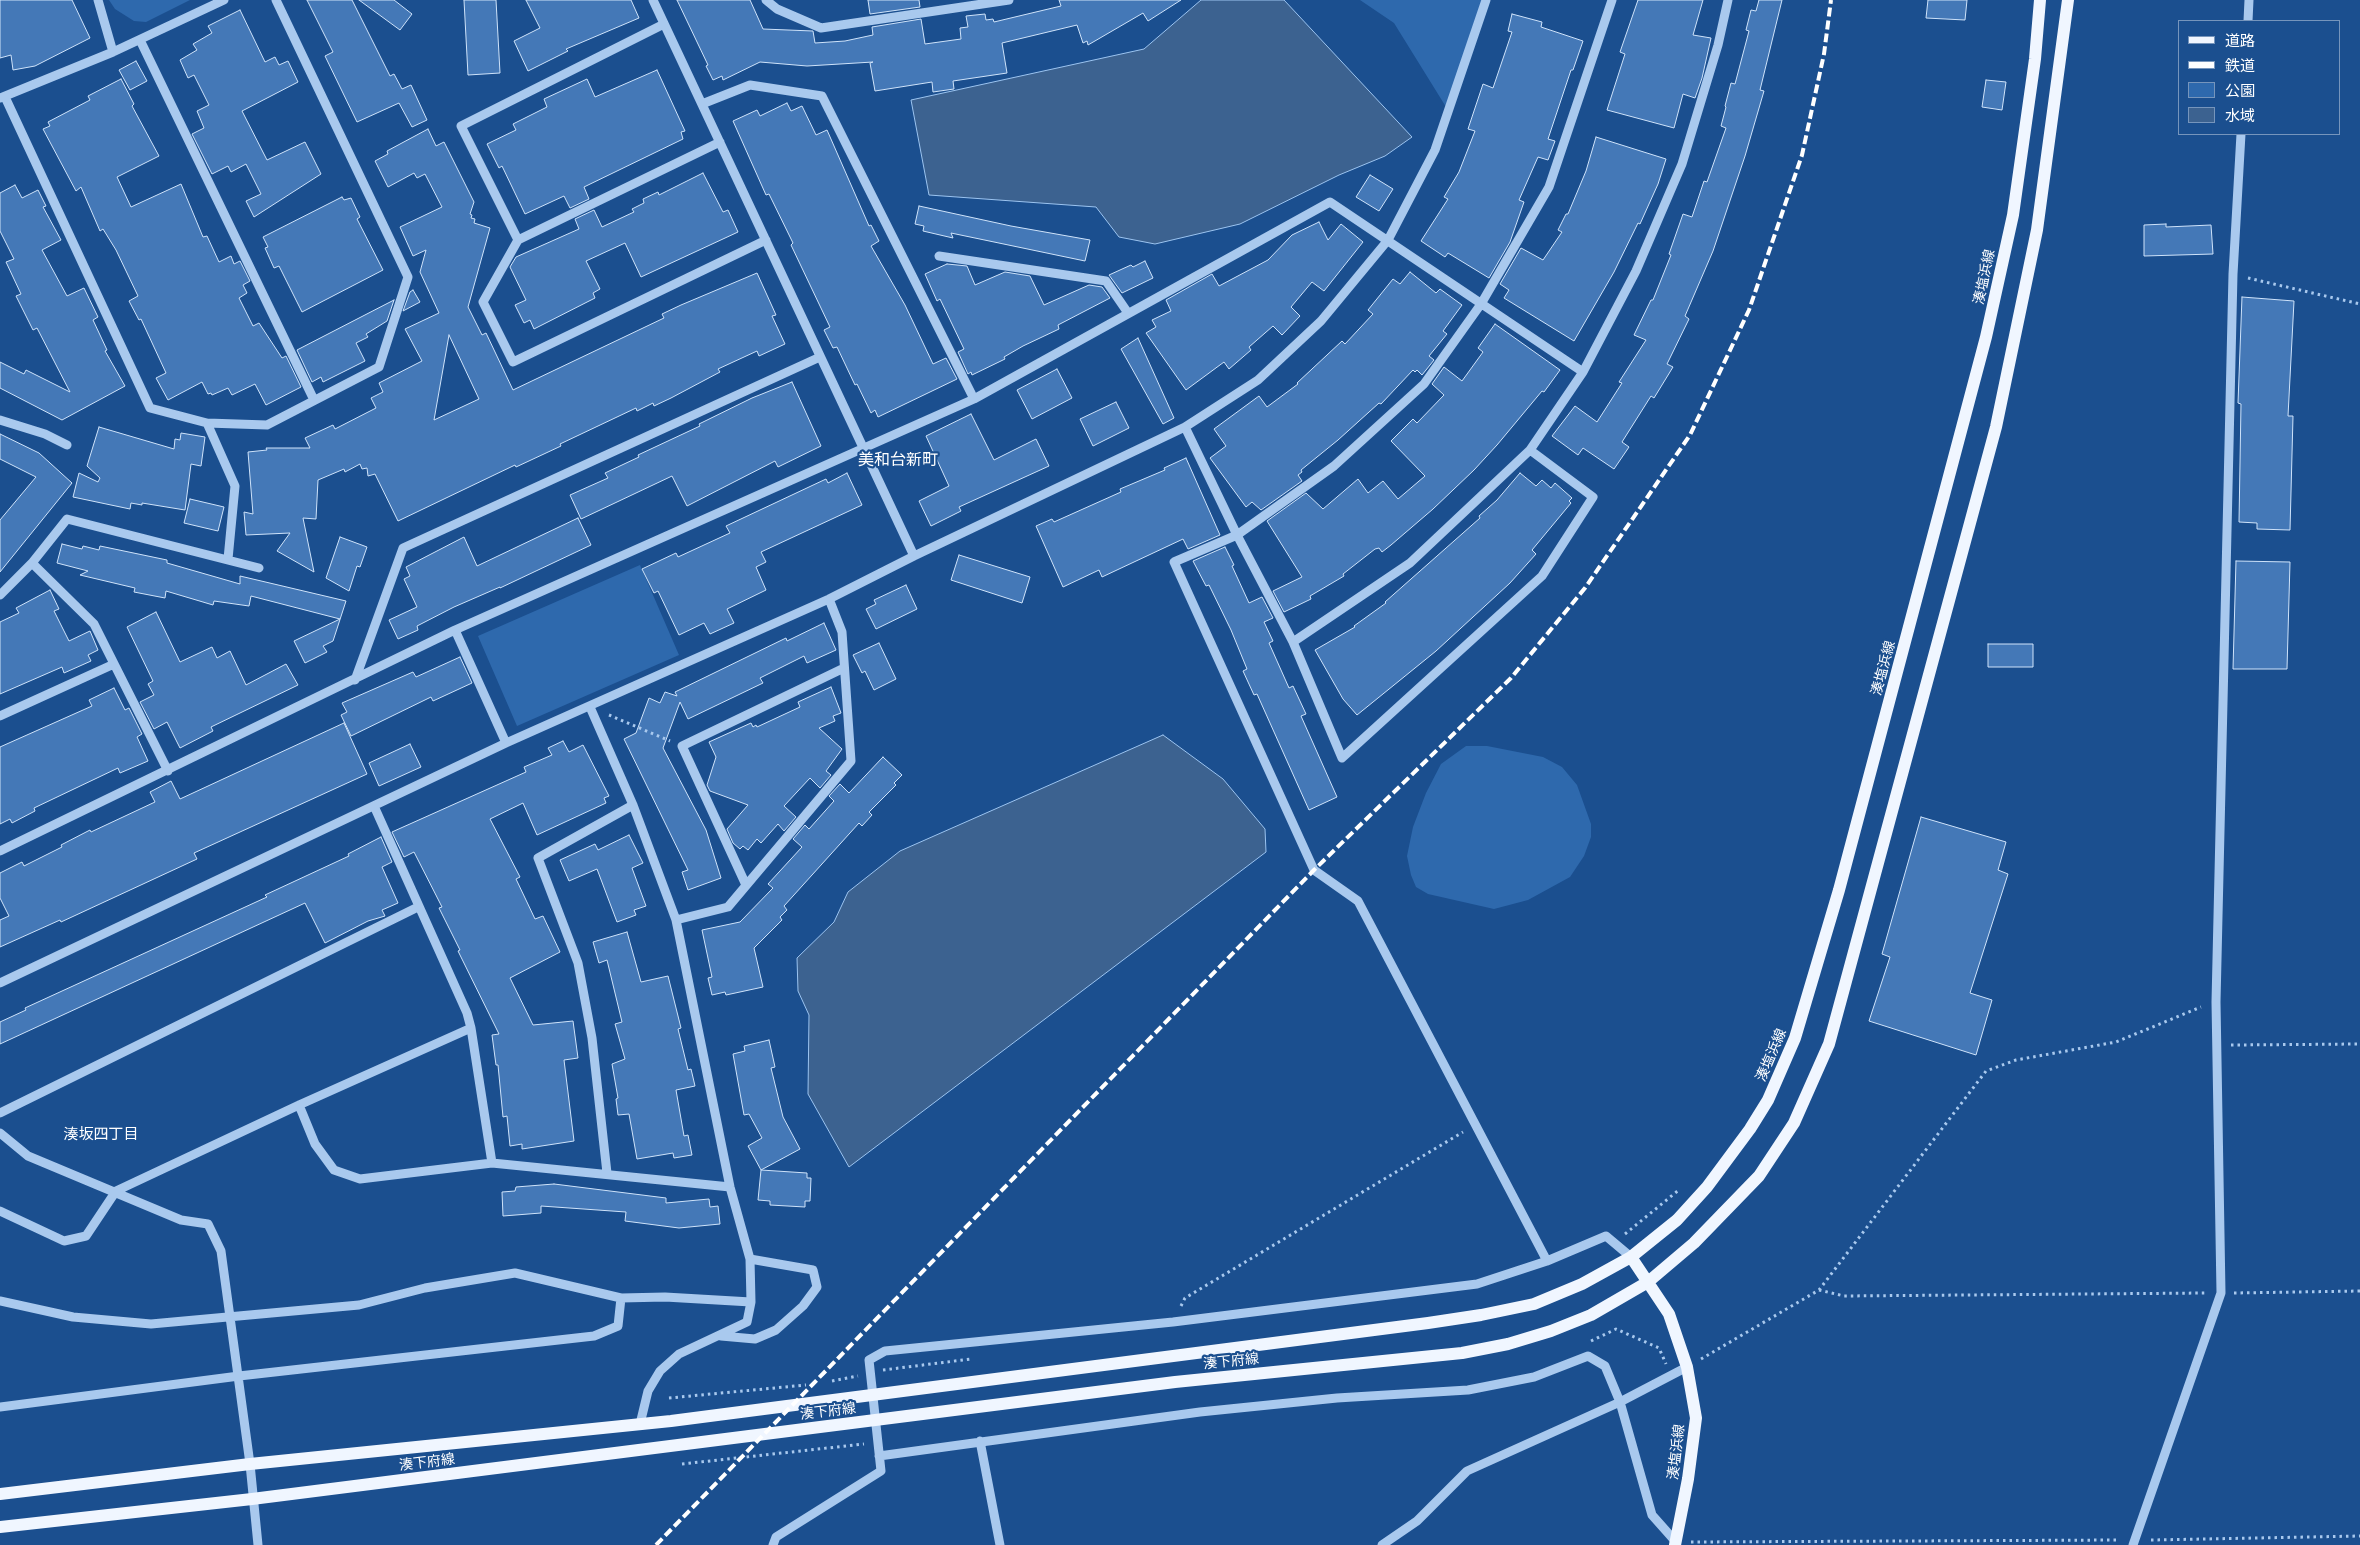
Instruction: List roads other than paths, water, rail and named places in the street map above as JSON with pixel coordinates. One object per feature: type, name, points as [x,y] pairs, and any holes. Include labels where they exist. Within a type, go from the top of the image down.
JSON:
[{"type":"main road","name":"湊塩浜線","points":[[1676,1544],[1688,1479],[1696,1418],[1687,1367],[1670,1314],[1631,1257],[1677,1220],[1707,1187],[1750,1129],[1768,1100],[1795,1038],[1844,871],[1986,337],[2013,215],[2035,59],[2040,0]]},
{"type":"main road","points":[[1648,1282],[1694,1243],[1759,1176],[1794,1123],[1829,1044],[1996,428],[2037,230],[2068,0]]},
{"type":"main road","name":"湊下府線","points":[[0,1494],[250,1464],[671,1421],[1481,1315],[1534,1304],[1582,1284],[1631,1257]]},
{"type":"main road","name":"湊下府線","points":[[0,1527],[252,1499],[1175,1382],[1462,1353],[1490,1348],[1551,1331],[1590,1315],[1648,1282]]},
{"type":"street","points":[[98,0],[113,52]]},
{"type":"street","points":[[224,0],[113,52],[3,97],[150,408],[207,423],[266,425],[379,367],[408,277],[276,0]]},
{"type":"street","points":[[653,0],[914,556]]},
{"type":"street","points":[[766,0],[777,8],[821,28],[1009,0]]},
{"type":"street","points":[[0,983],[506,743],[829,599],[914,556],[1185,427],[1258,380],[1321,321],[1388,240],[1435,150],[1486,0]]},
{"type":"street","points":[[1547,1261],[1358,901],[1314,870],[1174,562],[1237,535],[1334,466],[1424,384],[1481,304],[1549,187],[1612,0]]},
{"type":"street","points":[[1293,642],[1410,562],[1530,450],[1583,372],[1636,272],[1682,164],[1718,45],[1728,0]]},
{"type":"street","points":[[2248,20],[2249,0]]},
{"type":"street","points":[[518,240],[461,126],[664,24]]},
{"type":"street","points":[[140,40],[314,400]]},
{"type":"street","points":[[702,104],[750,85],[822,96],[974,398]]},
{"type":"street","points":[[2135,1542],[2221,1293],[2216,1002],[2233,274],[2241,135]]},
{"type":"street","points":[[720,142],[518,240],[484,302],[513,362],[766,240]]},
{"type":"street","points":[[0,851],[168,772],[455,630],[974,398],[1330,202],[1583,372]]},
{"type":"street","points":[[939,256],[1106,281],[1128,313]]},
{"type":"street","points":[[355,680],[403,548],[820,357]]},
{"type":"street","points":[[0,420],[45,434],[67,446]]},
{"type":"street","points":[[207,423],[235,486],[228,559]]},
{"type":"street","points":[[1185,427],[1237,535],[1293,642],[1342,758],[1542,576],[1593,497],[1530,450]]},
{"type":"street","points":[[0,596],[32,563],[67,519],[259,568]]},
{"type":"street","points":[[32,563],[94,624],[168,772]]},
{"type":"street","points":[[676,920],[728,907],[851,761],[842,632],[829,599]]},
{"type":"street","points":[[455,630],[506,743]]},
{"type":"street","points":[[0,716],[114,664]]},
{"type":"street","points":[[746,885],[682,746],[844,668]]},
{"type":"street","points":[[590,707],[632,805],[676,920],[730,1187],[750,1259],[751,1302],[747,1322],[679,1354],[660,1371],[648,1391],[640,1424]]},
{"type":"street","points":[[607,1173],[592,1038],[578,963],[538,858],[632,805]]},
{"type":"street","points":[[374,806],[467,1013],[492,1163]]},
{"type":"street","points":[[0,1113],[418,907]]},
{"type":"street","points":[[0,1211],[64,1241],[86,1236],[116,1191],[299,1105],[471,1028]]},
{"type":"street","points":[[299,1105],[315,1144],[334,1170],[360,1179],[492,1163],[607,1173],[730,1187]]},
{"type":"street","points":[[0,1132],[28,1156],[182,1220],[208,1224],[221,1251],[239,1376],[258,1545]]},
{"type":"street","points":[[774,1545],[776,1537],[881,1471],[869,1360],[885,1351],[1173,1322],[1477,1284],[1547,1261],[1606,1236],[1631,1257]]},
{"type":"street","points":[[720,1336],[755,1339],[776,1330],[803,1306],[817,1287],[813,1270],[750,1259]]},
{"type":"street","points":[[0,1301],[73,1317],[151,1324],[230,1315],[359,1305],[425,1288],[515,1273],[621,1298],[665,1297],[751,1302]]},
{"type":"street","points":[[0,1407],[239,1376],[594,1336],[618,1326],[621,1298]]},
{"type":"street","points":[[879,1456],[1200,1412],[1337,1398],[1468,1390],[1534,1377],[1588,1356],[1605,1366],[1620,1402],[1652,1515],[1676,1544]]},
{"type":"street","points":[[1382,1545],[1417,1521],[1467,1471],[1620,1402],[1687,1367]]},
{"type":"street","points":[[980,1441],[1000,1545]]},
{"type":"water","points":[[1201,0],[1284,0],[1412,137],[1385,156],[1339,175],[1240,224],[1155,244],[1119,237],[1096,207],[929,195],[911,100],[1144,49]]},
{"type":"water","points":[[1163,735],[1223,779],[1265,829],[1266,852],[849,1167],[808,1094],[809,1015],[798,991],[797,958],[834,922],[848,892],[900,851]]},
{"type":"railway","points":[[656,1545],[1314,870],[1511,678],[1585,588],[1690,435],[1749,310],[1802,155],[1824,54],[1831,0]]},
{"type":"district","name":"美和台新町","points":[[898,460]]},
{"type":"district","name":"湊坂四丁目","points":[[101,1134]]}]
